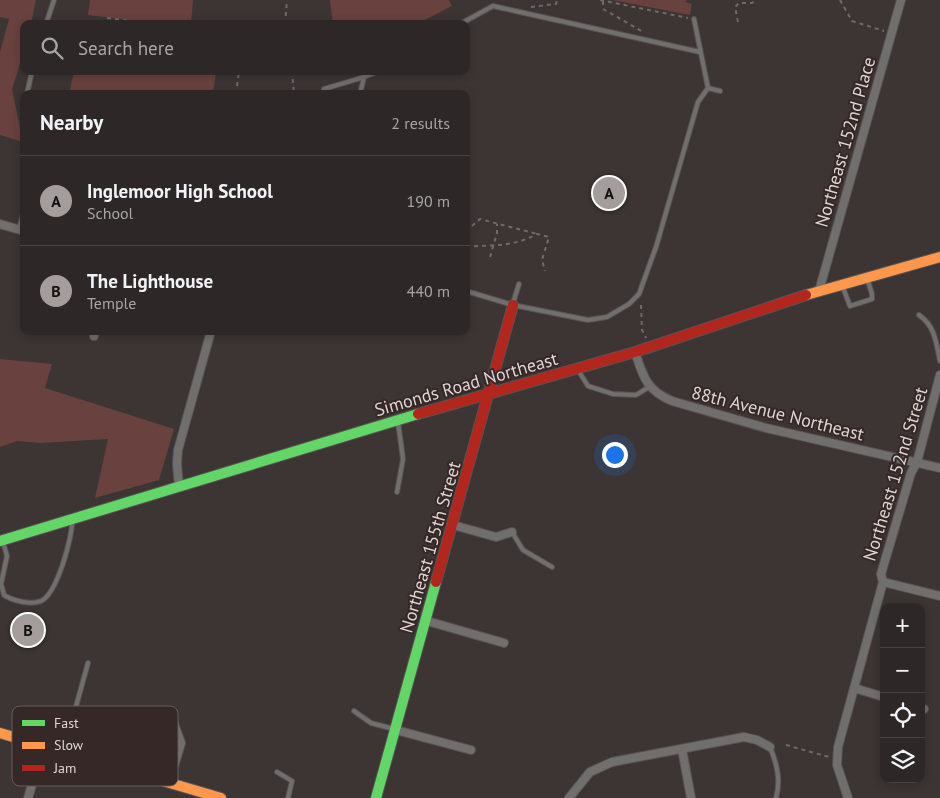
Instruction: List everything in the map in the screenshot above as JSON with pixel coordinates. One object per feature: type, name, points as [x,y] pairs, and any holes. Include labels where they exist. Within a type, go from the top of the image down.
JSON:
[{"type":"main road","name":"Simonds Road Northeast","points":[[1,540],[398,420],[635,352],[819,292],[940,257]]},
{"type":"main road","name":"Northeast 155th Street","points":[[376,798],[513,305]]},
{"type":"main road","points":[[0,733],[12,737]]},
{"type":"main road","points":[[178,786],[221,798]]},
{"type":"street","name":"Northeast 152nd Place","points":[[819,292],[901,0]]},
{"type":"street","points":[[0,224],[20,230]]},
{"type":"street","points":[[179,486],[178,450],[211,335]]},
{"type":"street","points":[[635,352],[649,387]]},
{"type":"street","name":"Northeast 152nd Street","points":[[848,798],[837,765],[838,747],[883,582],[881,574],[910,473],[917,462],[940,375]]},
{"type":"street","name":"88th Avenue Northeast","points":[[649,387],[660,396],[766,428],[940,468]]},
{"type":"street","points":[[453,526],[496,538],[512,532]]},
{"type":"street","points":[[883,582],[940,596]]},
{"type":"street","points":[[426,621],[504,643]]},
{"type":"street","points":[[854,688],[880,695]]},
{"type":"street","points":[[396,730],[471,750]]},
{"type":"street","points":[[178,735],[181,743],[178,753]]},
{"type":"street","points":[[569,798],[590,772],[612,762],[744,738],[757,740],[770,747]]},
{"type":"street","points":[[682,749],[691,798]]},
{"type":"street","points":[[28,798],[32,786]]},
{"type":"lane","points":[[47,20],[54,0]]},
{"type":"lane","points":[[467,20],[493,6],[645,42],[700,52]]},
{"type":"lane","points":[[470,291],[513,305],[588,320],[607,317],[622,309],[640,294],[656,247],[698,102],[708,88],[694,19]]},
{"type":"lane","points":[[28,90],[31,75]]},
{"type":"lane","points":[[324,90],[369,75]]},
{"type":"lane","points":[[361,90],[364,77]]},
{"type":"lane","points":[[708,88],[720,91]]},
{"type":"lane","points":[[842,285],[850,306],[872,300],[868,278]]},
{"type":"lane","points":[[513,305],[519,284]]},
{"type":"lane","points":[[919,315],[930,322],[936,337],[940,361]]},
{"type":"lane","points":[[577,368],[585,383],[600,391],[624,396],[636,395],[649,387]]},
{"type":"lane","points":[[397,492],[403,459],[398,420]]},
{"type":"lane","points":[[1,540],[7,556],[1,584],[4,595],[10,599],[32,603],[42,601],[52,587],[68,550],[72,519]]},
{"type":"lane","points":[[512,532],[523,550],[552,567]]},
{"type":"lane","points":[[76,706],[88,663]]},
{"type":"lane","points":[[354,711],[371,723],[396,730]]},
{"type":"lane","points":[[770,747],[776,762],[779,778],[776,798]]},
{"type":"lane","points":[[277,772],[292,781],[288,798]]},
{"type":"path","points":[[285,20],[287,0]]},
{"type":"path","points":[[517,12],[524,8],[556,4],[557,0]]},
{"type":"path","points":[[645,42],[646,34],[602,9],[601,0],[694,19]]},
{"type":"path","points":[[738,22],[735,7],[739,4],[752,3],[756,0]]},
{"type":"path","points":[[840,0],[852,21],[891,33]]},
{"type":"path","points":[[107,18],[122,20]]},
{"type":"path","points":[[237,90],[238,75]]},
{"type":"path","points":[[292,75],[294,90]]},
{"type":"path","points":[[470,228],[480,219],[549,237],[542,260],[545,271]]},
{"type":"path","points":[[490,257],[497,233],[497,224]]},
{"type":"path","points":[[470,247],[493,247],[521,243],[537,234]]},
{"type":"path","points":[[641,305],[642,330],[646,338]]},
{"type":"path","points":[[786,745],[829,757]]},
{"type":"shaded area","points":[[0,0],[36,0],[32,20],[20,20],[20,64],[12,89],[20,128],[20,141],[0,135],[0,52],[9,19],[0,17]]},
{"type":"shaded area","points":[[90,0],[193,0],[191,20],[130,20],[88,15]]},
{"type":"shaded area","points":[[330,0],[449,0],[452,6],[425,20],[332,20]]},
{"type":"shaded area","points":[[612,0],[687,0],[685,2],[692,4],[690,15]]},
{"type":"shaded area","points":[[73,75],[215,75],[214,90],[70,90]]},
{"type":"shaded area","points":[[0,359],[52,364],[45,388],[174,429],[159,480],[95,498],[108,439],[40,443],[17,441],[0,447]]},
{"type":"traffic: fast","points":[[0,541],[418,414]]},
{"type":"traffic: fast","points":[[376,798],[436,582]]},
{"type":"traffic: slow","points":[[806,295],[940,257]]},
{"type":"traffic: slow","points":[[0,733],[12,737]]},
{"type":"traffic: slow","points":[[178,785],[221,798]]},
{"type":"traffic: jam","points":[[418,414],[635,352],[806,295]]},
{"type":"traffic: jam","points":[[436,582],[513,305]]},
{"type":"place","name":"Inglemoor High School","points":[[609,193]]},
{"type":"place","name":"The Lighthouse","points":[[28,630]]}]
